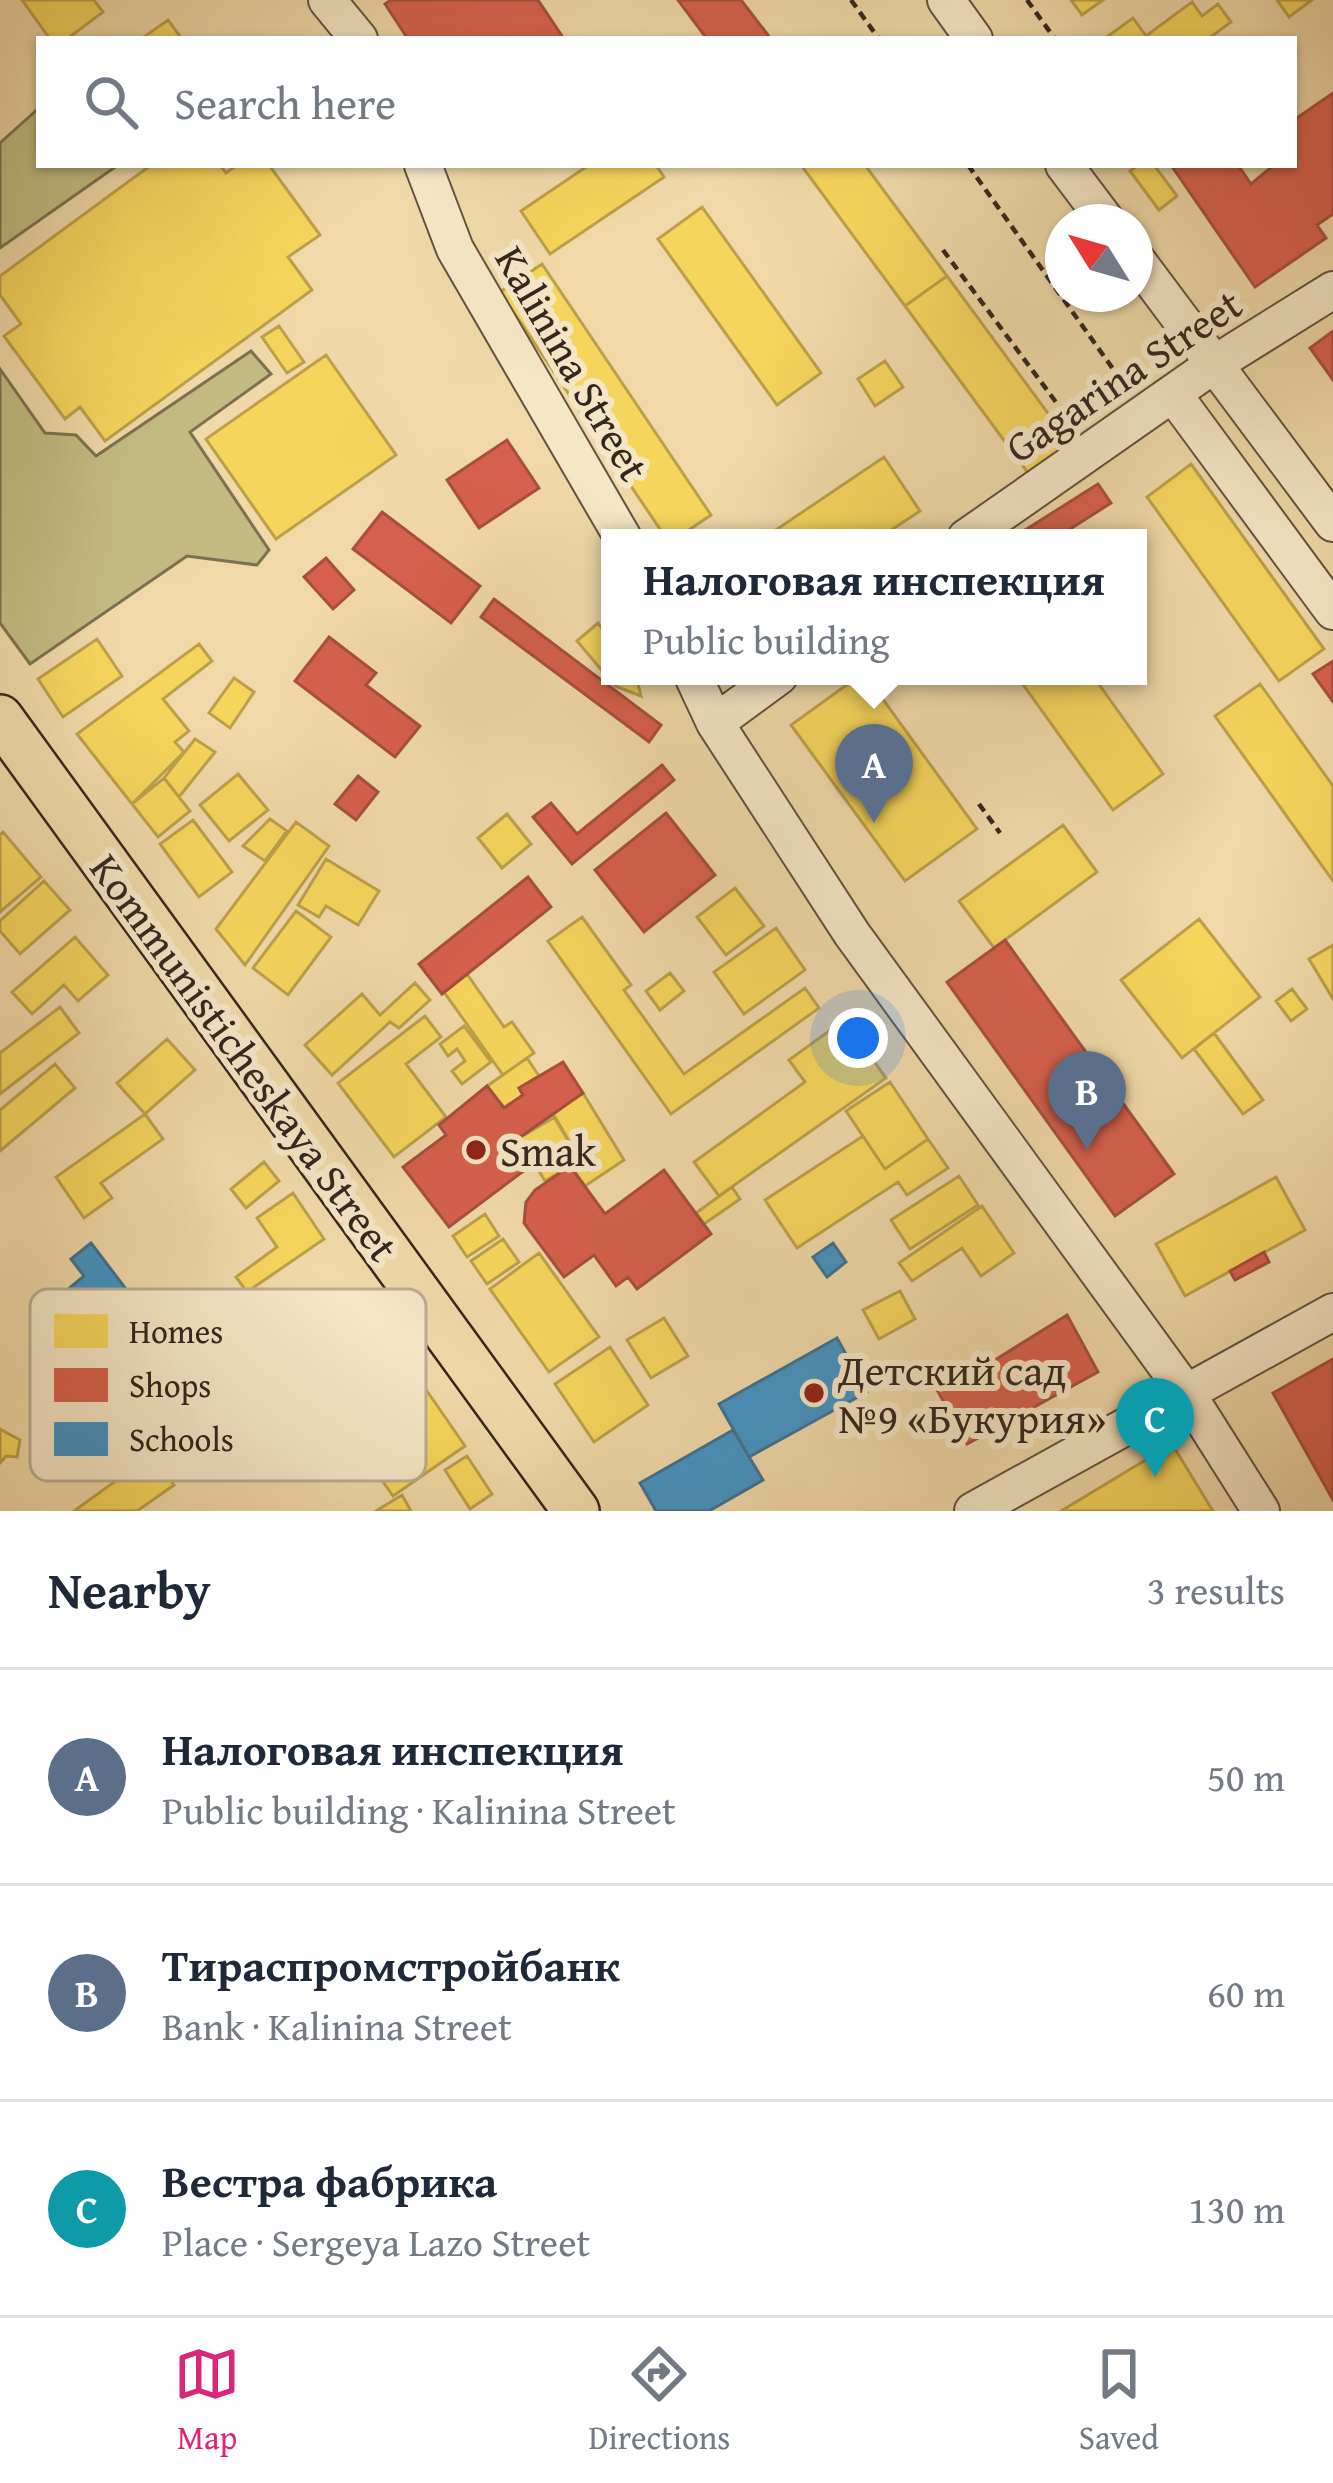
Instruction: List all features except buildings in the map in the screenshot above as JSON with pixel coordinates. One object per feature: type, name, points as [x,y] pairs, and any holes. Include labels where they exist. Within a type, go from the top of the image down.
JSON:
[{"type":"main road","name":"Kommunisticheskaya Street","points":[[0,718],[415,1289]]},
{"type":"main road","name":"Kommunisticheskaya Street","points":[[426,1304],[576,1511]]},
{"type":"street","points":[[327,0],[357,36]]},
{"type":"street","points":[[946,0],[972,36]]},
{"type":"street","name":"Kalinina Street","points":[[423,168],[455,249],[618,529]]},
{"type":"street","points":[[1066,168],[1093,204]]},
{"type":"street","points":[[1153,281],[1333,523]]},
{"type":"street","name":"Gagarina Street","points":[[979,529],[1216,363],[1333,290]]},
{"type":"street","points":[[1159,404],[1333,611]]},
{"type":"street","points":[[697,685],[715,723],[852,934],[1187,1394],[1261,1511]]},
{"type":"street","points":[[715,723],[767,685]]},
{"type":"street","points":[[973,1511],[1333,1312]]},
{"type":"path","points":[[851,0],[877,36]]},
{"type":"path","points":[[1027,0],[1053,36]]},
{"type":"path","points":[[970,168],[1159,404]]},
{"type":"path","points":[[943,250],[1090,449]]},
{"type":"path","points":[[979,804],[1000,832]]},
{"type":"shaded area","points":[[36,111],[36,168],[114,168],[0,248],[0,143]]},
{"type":"shaded area","points":[[251,351],[271,374],[190,432],[269,550],[257,565],[187,556],[30,664],[0,623],[0,369],[45,433],[76,435],[96,456]]},
{"type":"place","name":"Налоговая инспекция","points":[[874,823]]},
{"type":"place","name":"Smak","points":[[476,1150]]},
{"type":"place","name":"Тираспромстройбанк","points":[[1087,1150]]},
{"type":"place","name":"Детский сад №9 «Букурия»","points":[[814,1393]]},
{"type":"place","name":"Вестра фабрика","points":[[1155,1477]]}]
